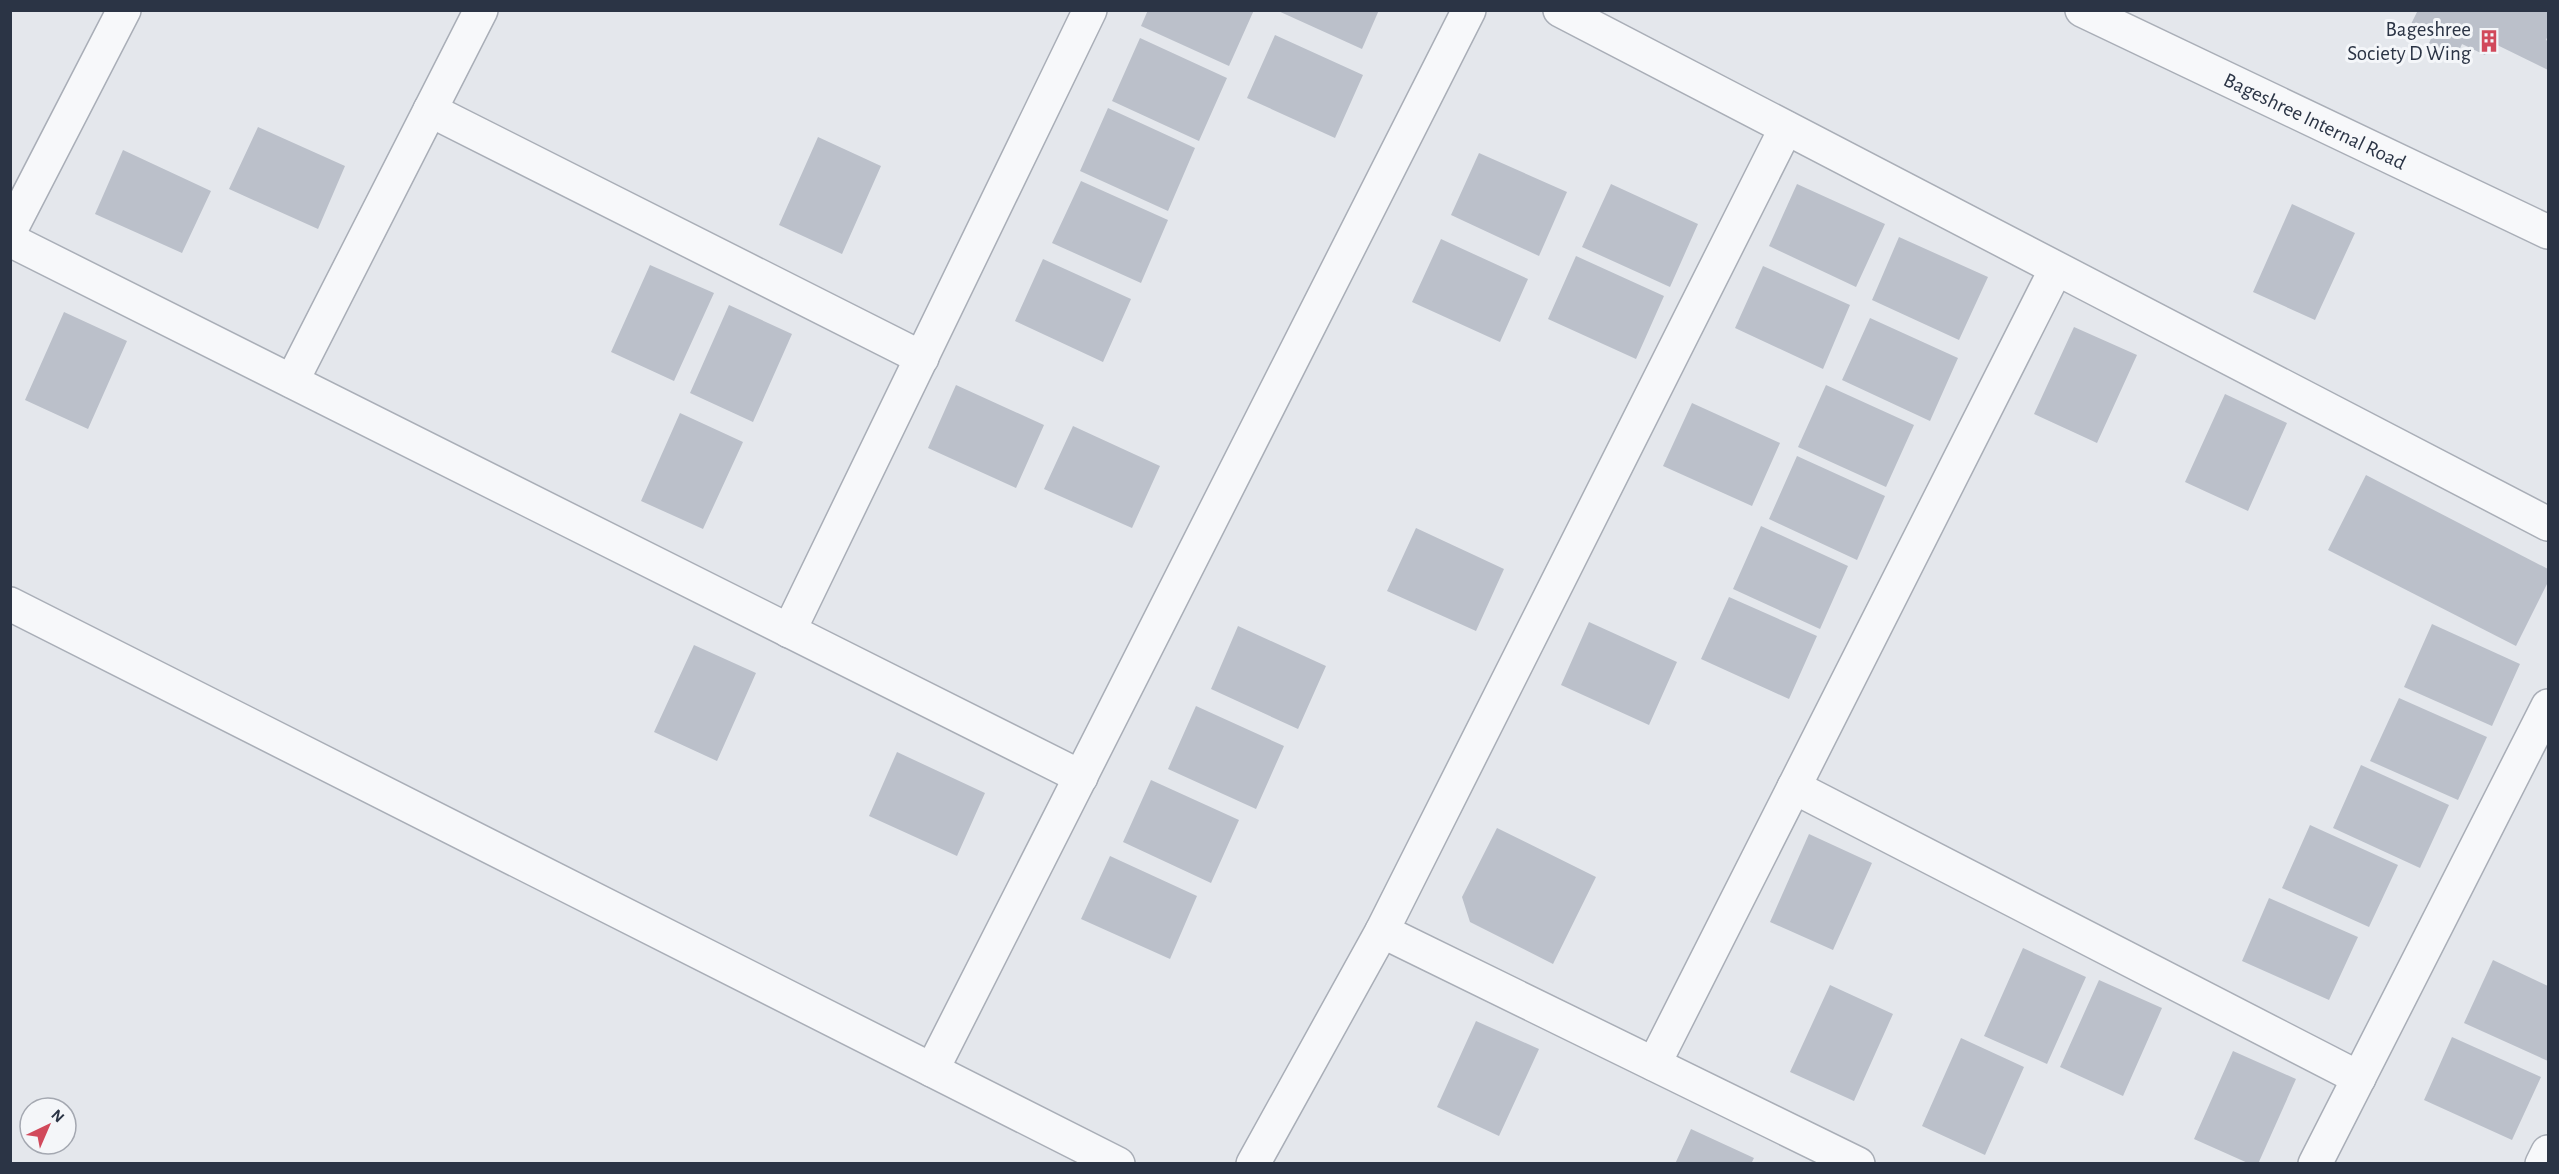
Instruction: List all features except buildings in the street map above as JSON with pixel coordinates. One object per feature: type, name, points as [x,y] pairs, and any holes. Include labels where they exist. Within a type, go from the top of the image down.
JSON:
[{"type":"street","points":[[10,231],[124,10]]},
{"type":"street","points":[[292,381],[481,10]]},
{"type":"street","points":[[789,631],[1090,10]]},
{"type":"street","points":[[933,1070],[1469,10]]},
{"type":"street","points":[[1560,10],[2548,524]]},
{"type":"street","name":"Bageshree Internal Road","points":[[2082,10],[2548,232]]},
{"type":"street","points":[[430,110],[922,358]]},
{"type":"street","points":[[1253,1164],[1382,931],[1786,128]]},
{"type":"street","points":[[10,240],[1081,777]]},
{"type":"street","points":[[1654,1064],[2056,268]]},
{"type":"street","points":[[10,604],[1118,1164]]},
{"type":"street","points":[[2315,1164],[2548,706]]},
{"type":"street","points":[[1794,787],[2359,1078]]},
{"type":"street","points":[[1382,931],[1858,1164]]},
{"type":"street","points":[[2542,1164],[2548,1152]]},
{"type":"place","name":"Bageshree Society D Wing","points":[[2489,41]]}]
